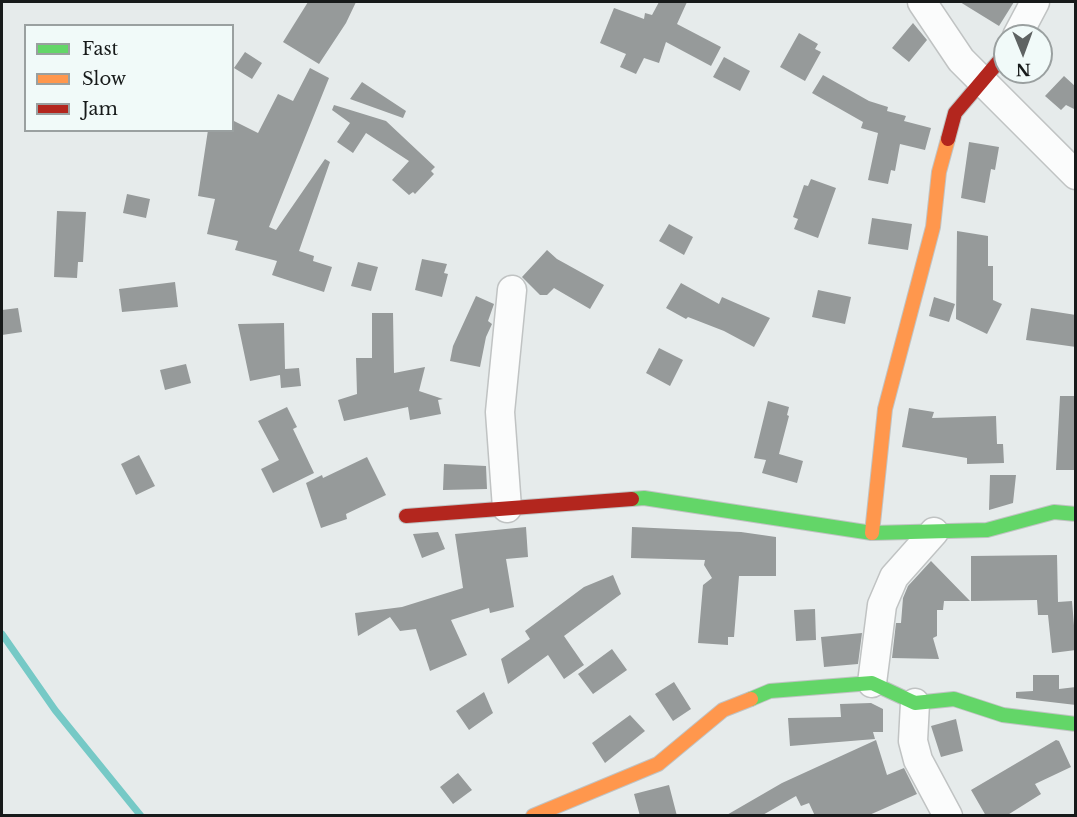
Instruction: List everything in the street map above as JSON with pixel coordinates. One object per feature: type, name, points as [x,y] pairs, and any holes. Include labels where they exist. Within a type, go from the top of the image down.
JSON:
[{"type":"street","points":[[922,2],[961,60],[1076,175]]},
{"type":"street","points":[[1023,24],[1035,2]]},
{"type":"street","points":[[872,534],[885,410],[933,227],[939,172],[955,113],[993,68]]},
{"type":"street","points":[[507,508],[500,412],[512,290]]},
{"type":"street","points":[[406,516],[644,498],[872,534],[987,530],[1054,512],[1076,514]]},
{"type":"street","points":[[872,683],[882,605],[894,577],[934,532]]},
{"type":"street","points":[[533,816],[658,764],[723,710],[770,691],[872,683],[915,703],[954,699],[1003,715],[1076,724]]},
{"type":"street","points":[[915,703],[913,741],[918,760],[948,816]]},
{"type":"building","points":[[308,2],[356,2],[346,23],[319,64],[283,42]]},
{"type":"building","points":[[659,2],[687,2],[677,24],[721,47],[711,66],[666,42],[659,63],[644,58],[636,74],[620,67],[626,54],[600,43],[614,8],[644,19],[645,13],[652,15]]},
{"type":"building","points":[[960,2],[1014,2],[1000,24],[996,24]]},
{"type":"building","points":[[913,23],[927,40],[909,62],[892,48]]},
{"type":"building","points":[[799,33],[818,44],[815,49],[821,52],[805,81],[780,67]]},
{"type":"building","points":[[245,52],[262,63],[252,79],[234,68]]},
{"type":"building","points":[[724,57],[750,71],[740,91],[713,77]]},
{"type":"building","points":[[310,68],[329,78],[269,227],[276,230],[325,159],[330,162],[299,251],[314,256],[313,261],[332,267],[324,292],[272,275],[277,261],[235,250],[238,241],[207,234],[215,199],[198,196],[208,132],[234,132],[234,121],[258,133],[278,94],[293,101]]},
{"type":"building","points":[[823,75],[869,101],[888,107],[887,111],[906,116],[904,121],[931,128],[925,150],[900,144],[895,171],[891,170],[888,184],[868,180],[878,133],[861,128],[863,122],[812,93]]},
{"type":"building","points":[[1064,76],[1076,87],[1076,110],[1066,105],[1061,110],[1045,96]]},
{"type":"building","points":[[362,82],[406,111],[403,118],[350,99]]},
{"type":"building","points":[[334,105],[386,121],[435,167],[431,171],[434,174],[415,194],[413,192],[409,195],[392,180],[409,161],[366,133],[353,153],[337,142],[350,123],[332,110]]},
{"type":"building","points":[[969,142],[999,147],[995,170],[991,169],[985,203],[961,198]]},
{"type":"building","points":[[811,179],[836,188],[818,238],[794,229],[798,219],[793,217],[804,185],[808,186]]},
{"type":"building","points":[[127,194],[150,199],[146,218],[123,213]]},
{"type":"building","points":[[57,211],[86,212],[83,262],[78,262],[77,278],[54,277]]},
{"type":"building","points":[[872,218],[912,224],[908,250],[868,244]]},
{"type":"building","points":[[669,224],[693,237],[684,255],[659,241]]},
{"type":"building","points":[[957,231],[988,236],[988,266],[993,266],[993,300],[1002,304],[987,334],[956,319]]},
{"type":"building","points":[[547,250],[557,259],[604,285],[590,309],[554,288],[547,295],[540,295],[522,277]]},
{"type":"building","points":[[422,259],[447,264],[444,273],[448,274],[442,297],[415,290]]},
{"type":"building","points":[[358,262],[378,267],[371,291],[351,286]]},
{"type":"building","points":[[175,282],[178,307],[122,312],[119,289]]},
{"type":"building","points":[[681,283],[719,304],[722,297],[770,318],[754,347],[724,331],[688,317],[686,319],[666,308]]},
{"type":"building","points":[[818,290],[851,297],[845,324],[812,317]]},
{"type":"building","points":[[476,296],[494,304],[488,321],[492,324],[486,337],[480,367],[450,361],[453,346]]},
{"type":"building","points":[[934,297],[955,304],[949,322],[929,316]]},
{"type":"building","points":[[18,308],[22,332],[2,335],[2,310]]},
{"type":"building","points":[[1031,308],[1076,315],[1076,347],[1026,340]]},
{"type":"building","points":[[372,313],[393,313],[394,373],[425,367],[419,391],[443,399],[438,400],[441,414],[410,420],[408,407],[344,421],[338,400],[357,394],[356,358],[372,358]]},
{"type":"building","points":[[284,323],[285,369],[299,368],[301,386],[281,388],[280,375],[250,381],[238,324]]},
{"type":"building","points":[[659,348],[683,360],[670,386],[646,373]]},
{"type":"building","points":[[186,364],[191,383],[165,390],[160,370]]},
{"type":"building","points":[[1060,396],[1076,396],[1076,470],[1056,470]]},
{"type":"building","points":[[768,401],[789,407],[787,415],[789,416],[779,454],[803,461],[797,483],[762,473],[766,460],[754,458]]},
{"type":"building","points":[[287,407],[297,427],[293,429],[314,473],[273,493],[261,469],[279,460],[258,421]]},
{"type":"building","points":[[909,408],[934,412],[932,418],[996,416],[997,444],[1003,444],[1004,463],[967,464],[967,458],[902,447]]},
{"type":"building","points":[[139,455],[155,486],[136,495],[121,464]]},
{"type":"building","points":[[367,457],[386,495],[346,514],[347,519],[321,528],[306,483],[322,475],[323,478]]},
{"type":"building","points":[[444,464],[486,466],[487,489],[443,490]]},
{"type":"building","points":[[990,475],[1016,475],[1013,503],[989,510]]},
{"type":"building","points":[[526,527],[528,557],[506,559],[514,607],[490,613],[489,608],[451,620],[467,655],[430,671],[416,629],[400,631],[390,617],[358,636],[355,613],[402,607],[463,588],[455,534]]},
{"type":"building","points":[[632,527],[741,532],[776,537],[776,576],[739,576],[734,637],[728,637],[728,645],[698,643],[703,585],[712,578],[704,565],[705,560],[631,558]]},
{"type":"building","points":[[438,532],[445,549],[422,558],[413,534]]},
{"type":"building","points":[[1057,555],[1058,602],[1072,601],[1076,650],[1052,653],[1048,615],[1038,615],[1037,600],[971,601],[971,556]]},
{"type":"building","points":[[931,561],[970,601],[944,601],[943,610],[937,610],[937,636],[933,638],[939,659],[892,658],[896,623],[901,623],[903,598],[908,586]]},
{"type":"building","points":[[613,575],[621,594],[564,636],[584,665],[564,679],[548,655],[508,684],[501,659],[530,639],[525,631],[584,587]]},
{"type":"building","points":[[815,609],[816,640],[796,641],[794,610]]},
{"type":"building","points":[[862,633],[858,664],[824,667],[821,637]]},
{"type":"building","points":[[612,649],[627,670],[593,694],[578,674]]},
{"type":"building","points":[[1033,675],[1059,675],[1059,689],[1076,687],[1076,705],[1016,698],[1016,692],[1033,691]]},
{"type":"building","points":[[674,682],[691,709],[673,721],[655,694]]},
{"type":"building","points":[[484,692],[493,713],[469,730],[456,711]]},
{"type":"building","points":[[871,703],[883,709],[883,732],[873,732],[875,739],[790,746],[788,718],[841,717],[840,704]]},
{"type":"building","points":[[630,715],[645,731],[605,763],[592,743]]},
{"type":"building","points":[[956,719],[963,751],[941,757],[931,726]]},
{"type":"building","points":[[876,740],[887,775],[904,768],[917,794],[867,816],[815,816],[809,803],[801,806],[796,796],[761,816],[725,816],[782,783]]},
{"type":"building","points":[[1056,740],[1059,741],[1071,767],[1035,784],[1041,794],[1006,816],[986,816],[971,790]]},
{"type":"building","points":[[458,773],[472,790],[453,804],[440,787]]},
{"type":"building","points":[[669,785],[677,816],[640,816],[634,794]]},
{"type":"waterway","points":[[2,634],[55,710],[141,816]]},
{"type":"traffic: fast","points":[[632,499],[644,498],[872,533],[987,530],[1054,512],[1076,514]]},
{"type":"traffic: fast","points":[[751,699],[770,691],[872,683],[915,703],[954,699],[1003,715],[1076,724]]},
{"type":"traffic: slow","points":[[872,533],[885,409],[933,227],[939,172],[948,139]]},
{"type":"traffic: slow","points":[[533,816],[658,764],[723,710],[751,699]]},
{"type":"traffic: jam","points":[[948,139],[955,113],[993,68]]},
{"type":"traffic: jam","points":[[406,516],[632,499]]}]
